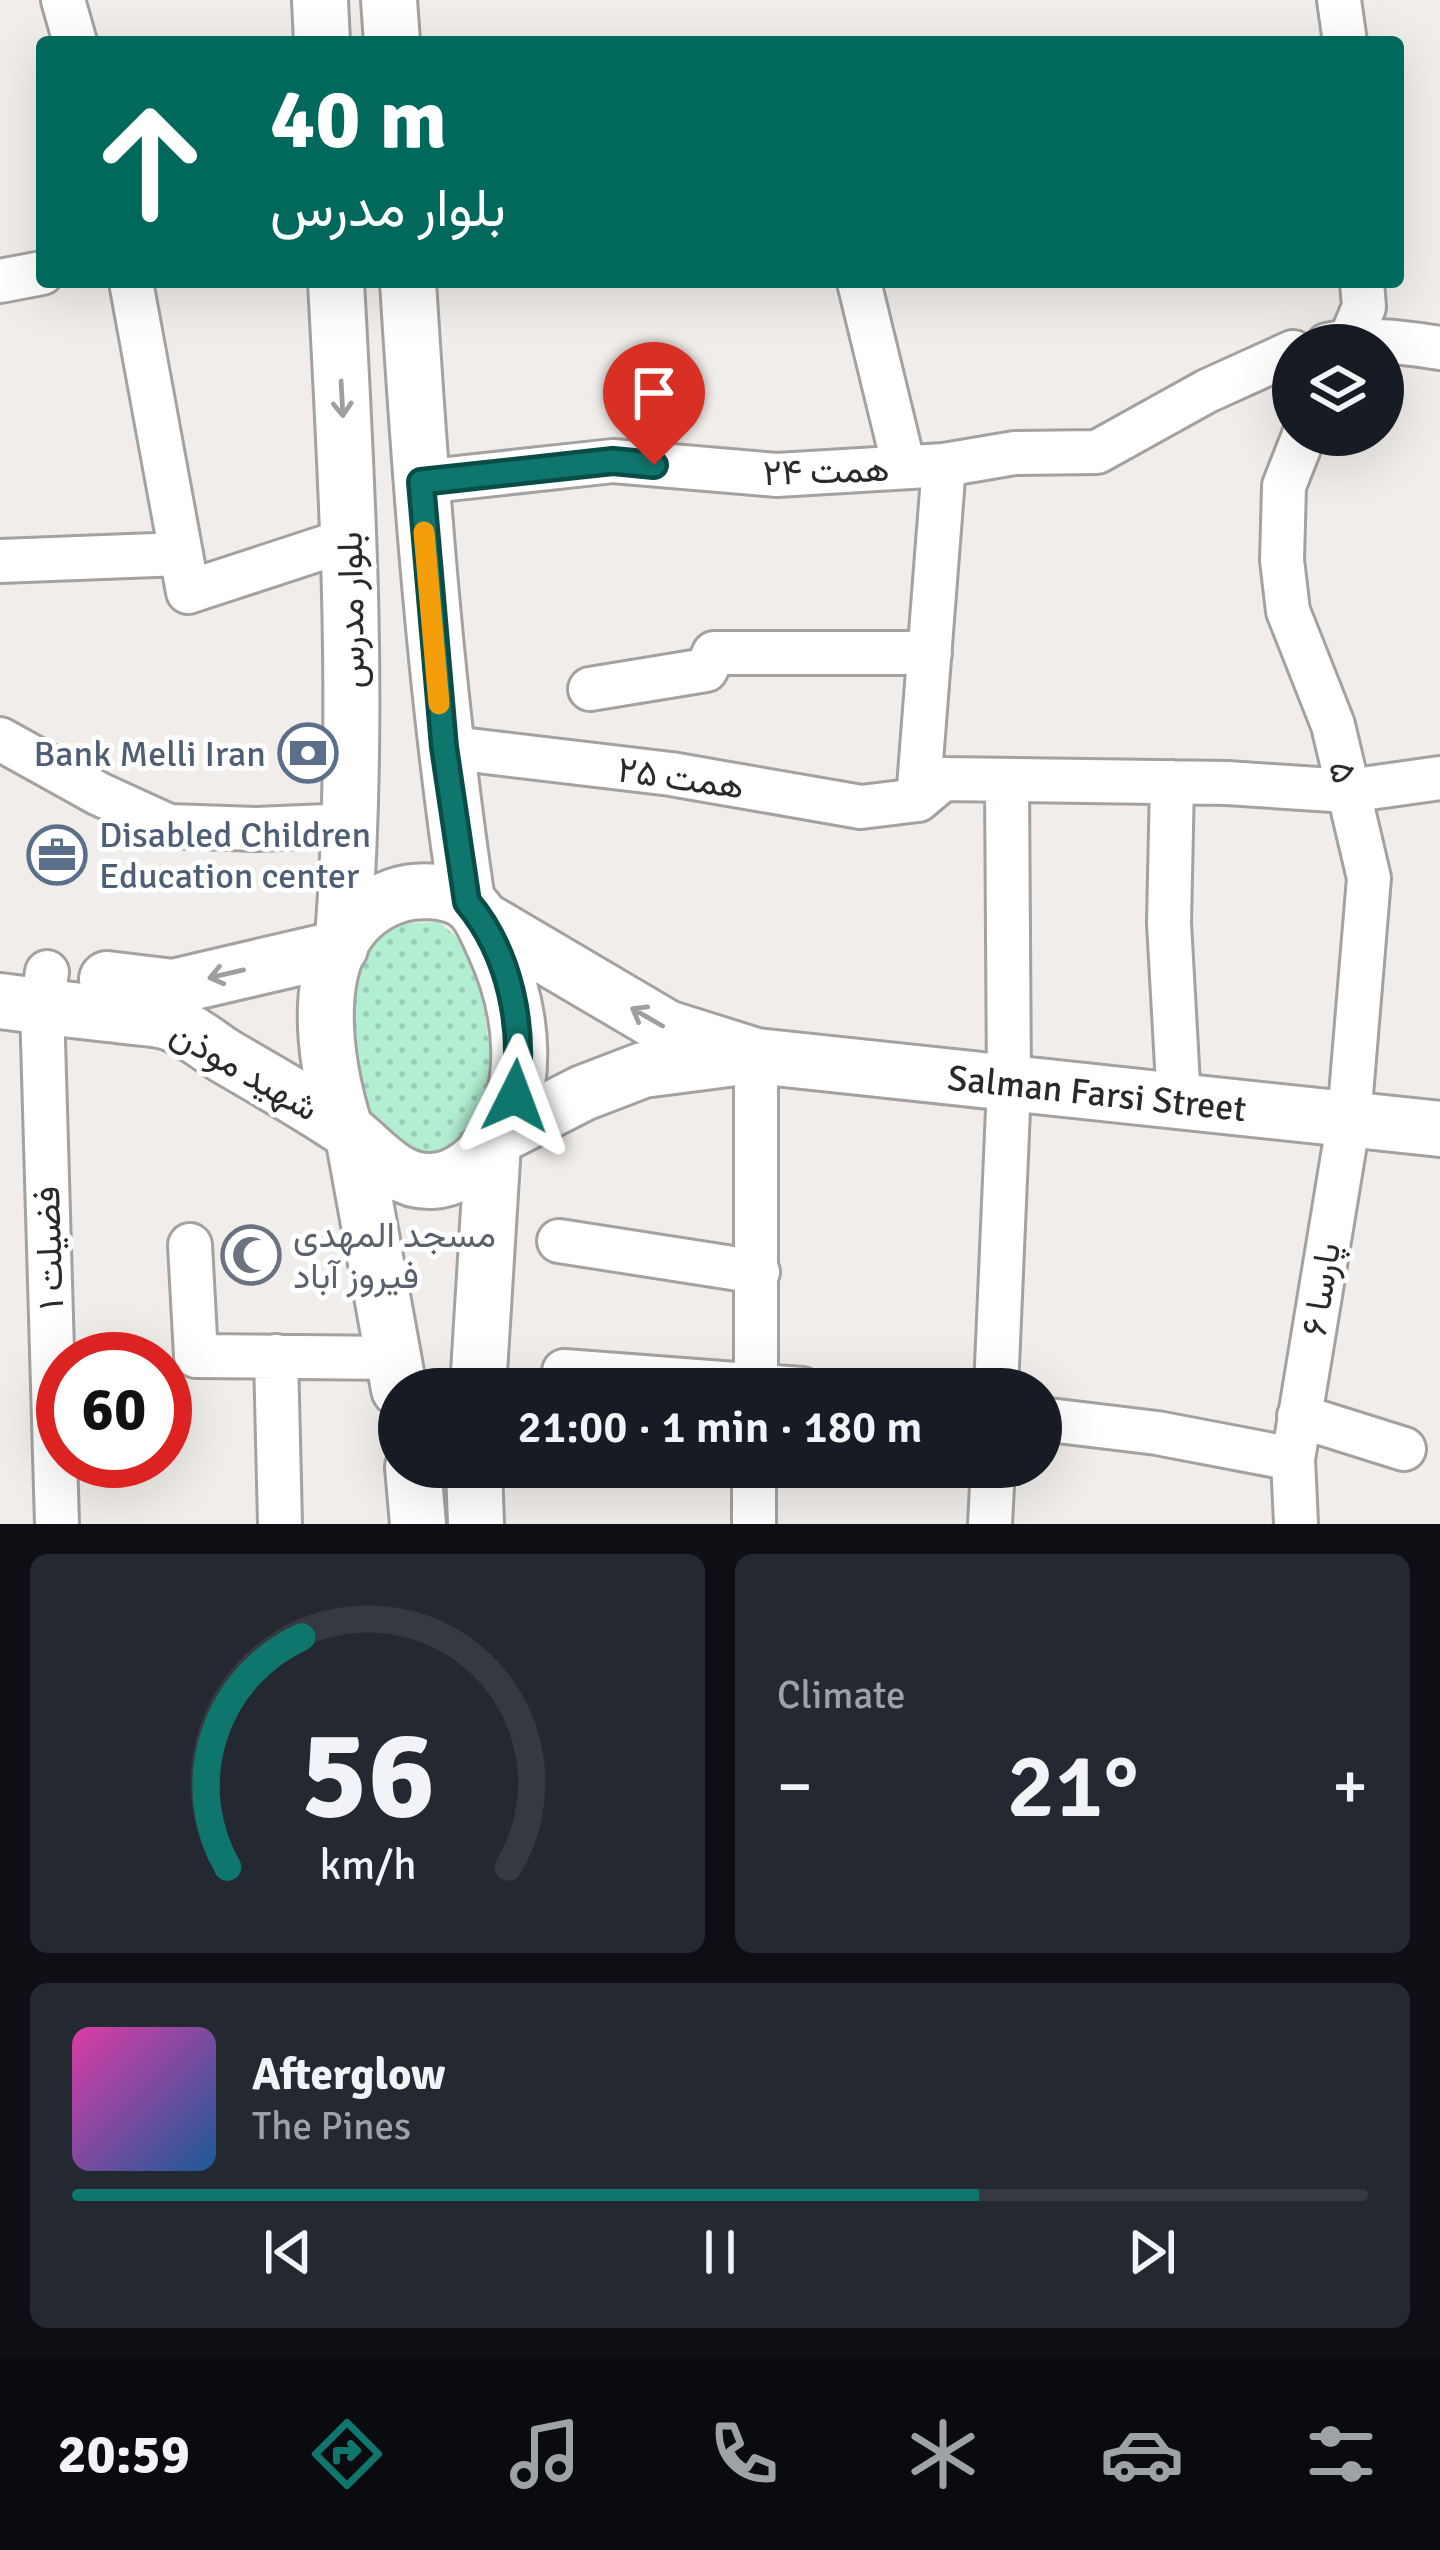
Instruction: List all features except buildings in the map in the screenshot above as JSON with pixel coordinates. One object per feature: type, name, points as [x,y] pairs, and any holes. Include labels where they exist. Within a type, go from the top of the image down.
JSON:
[{"type":"main road","points":[[320,0],[322,36]]},
{"type":"main road","points":[[389,0],[392,36]]},
{"type":"main road","name":"بلوار مدرس","points":[[336,288],[353,602],[351,824],[342,943]]},
{"type":"main road","name":"بلوار مدرس","points":[[408,288],[444,747],[474,910]]},
{"type":"main road","points":[[396,1368],[349,1132],[326,1063],[326,994],[342,943],[371,908],[407,892],[439,892],[474,910],[502,962],[520,1041],[515,1096],[497,1140],[480,1368]]},
{"type":"main road","name":"Salman Farsi Street","points":[[474,910],[667,1028],[757,1056],[1440,1129]]},
{"type":"main road","name":"شهید موذن","points":[[22,986],[173,987],[342,943]]},
{"type":"main road","name":"شهید موذن","points":[[22,986],[170,1022],[349,1132]]},
{"type":"main road","name":"Salman Farsi Street","points":[[497,1140],[583,1093],[643,1070],[757,1056]]},
{"type":"main road","points":[[349,1132],[395,1171],[432,1181],[452,1178],[477,1162],[497,1140]]},
{"type":"main road","points":[[476,1524],[477,1488]]},
{"type":"street","points":[[62,0],[72,36]]},
{"type":"street","points":[[1339,0],[1344,36]]},
{"type":"street","points":[[0,281],[36,274]]},
{"type":"street","points":[[132,288],[184,573]]},
{"type":"street","points":[[861,288],[924,466],[930,653],[918,800]]},
{"type":"street","points":[[1404,342],[1440,348]]},
{"type":"street","name":"همت ۲۴","points":[[421,482],[613,461],[777,475],[924,466],[1016,453],[1097,452],[1207,391],[1272,362]]},
{"type":"street","name":"۵","points":[[1296,456],[1284,486],[1282,560],[1288,610],[1333,725],[1369,878],[1349,1119]]},
{"type":"street","points":[[0,561],[184,573],[350,539]]},
{"type":"street","points":[[590,688],[706,670],[714,653],[930,653]]},
{"type":"street","points":[[0,739],[169,826],[256,829],[351,824]]},
{"type":"street","name":"همت ۲۵","points":[[444,747],[671,774],[861,807],[918,800],[943,779],[1172,782],[1348,791],[1440,778]]},
{"type":"street","points":[[997,1368],[1009,1085],[1007,780]]},
{"type":"street","points":[[1172,782],[1169,922],[1179,1102]]},
{"type":"street","name":"فضیلت ۱","points":[[22,986],[57,1524]]},
{"type":"street","points":[[756,1368],[757,1056]]},
{"type":"street","name":"پارسا ۶","points":[[1296,1524],[1293,1459],[1349,1119]]},
{"type":"street","points":[[559,1241],[758,1272]]},
{"type":"street","points":[[190,1245],[196,1356],[276,1356],[378,1371]]},
{"type":"street","points":[[276,1356],[280,1524]]},
{"type":"street","points":[[1299,1417],[1404,1449]]},
{"type":"street","points":[[1062,1422],[1157,1433],[1293,1459]]},
{"type":"street","points":[[491,1488],[502,1506],[503,1524]]},
{"type":"street","points":[[754,1488],[754,1524]]},
{"type":"street","points":[[990,1524],[992,1488]]},
{"type":"green space","points":[[439,922],[468,947],[483,1002],[493,1074],[484,1132],[422,1166],[350,1096],[351,966],[366,945],[395,924]]},
{"type":"slow traffic","points":[[424,532],[439,704]]},
{"type":"place","name":"Bank Melli Iran","points":[[308,753]]},
{"type":"place","name":"Disabled Children Education center","points":[[57,855]]},
{"type":"place","name":"مسجد المهدی فیروز آباد","points":[[251,1255]]},
{"type":"route","points":[[515,1096],[520,1041],[513,1001],[492,940],[467,902],[444,747],[421,482],[613,461],[654,465]]}]
